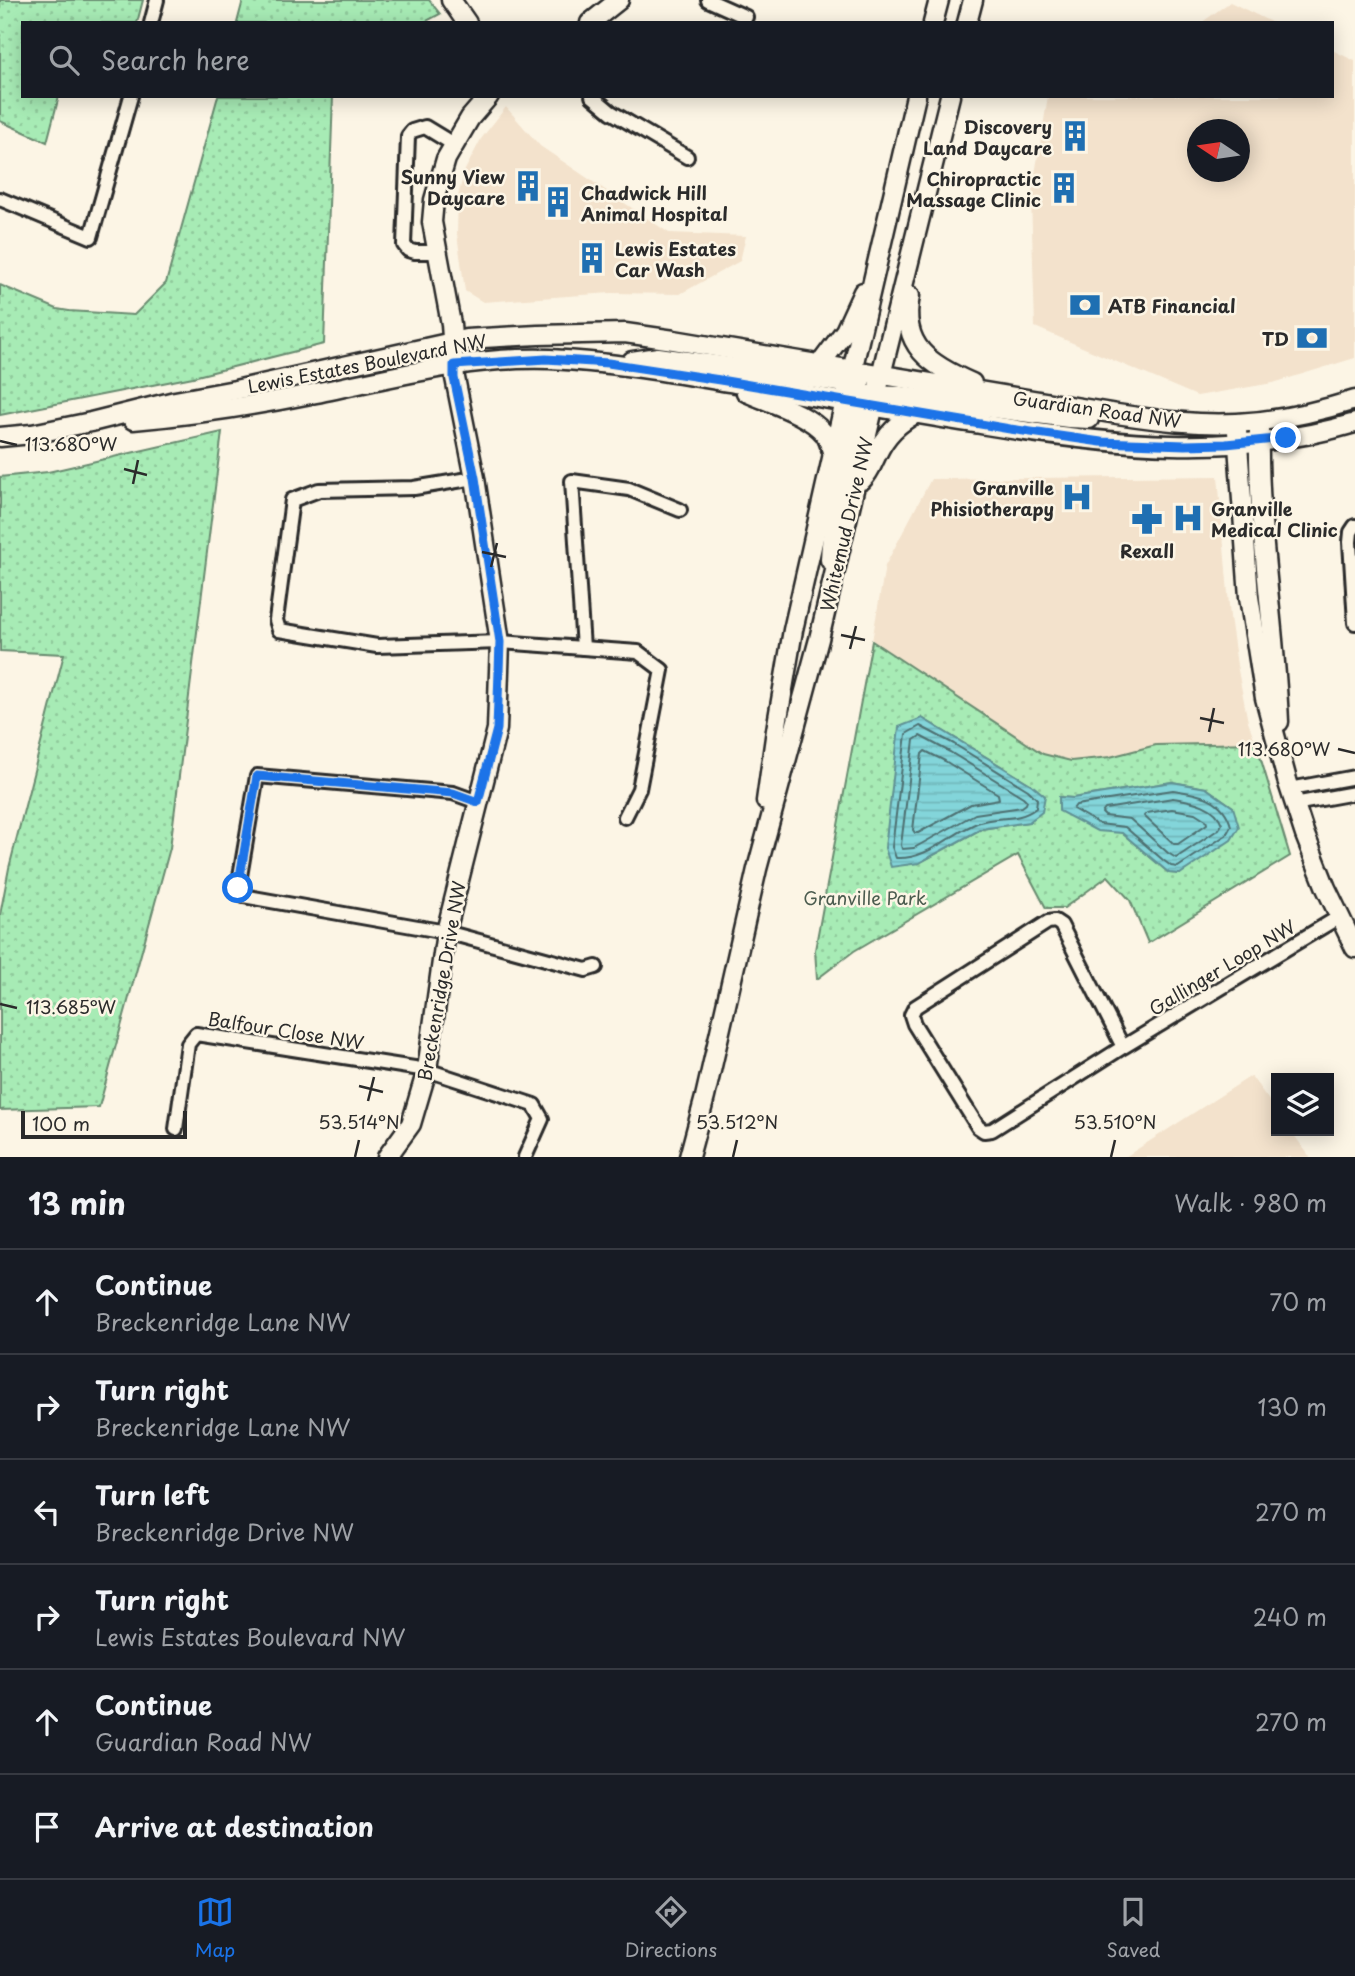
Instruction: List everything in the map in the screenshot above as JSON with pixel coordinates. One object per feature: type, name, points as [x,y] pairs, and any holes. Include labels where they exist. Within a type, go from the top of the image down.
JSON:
[{"type":"main road","points":[[451,0],[466,21]]},
{"type":"main road","points":[[593,21],[619,0]]},
{"type":"main road","points":[[934,21],[939,0]]},
{"type":"main road","points":[[967,21],[972,0]]},
{"type":"main road","name":"Breckenridge Drive NW","points":[[387,1157],[411,1124],[427,1070],[446,932],[497,729],[500,642],[475,478],[454,378],[451,324],[432,222],[434,200],[446,159],[470,118],[487,98]]},
{"type":"main road","name":"Whitemud Drive NW","points":[[689,1157],[757,869],[829,597],[855,487],[858,392],[876,271],[916,98]]},
{"type":"main road","name":"Whitemud Drive NW","points":[[757,869],[789,655],[833,455],[858,392],[881,374],[950,98]]},
{"type":"main road","points":[[914,240],[917,262],[907,316],[913,340],[941,368],[994,393]]},
{"type":"main road","points":[[821,363],[845,331],[858,301],[876,271]]},
{"type":"main road","name":"Lewis Estates Boulevard NW","points":[[0,438],[91,422],[175,401],[452,342],[538,335],[625,333],[821,363],[858,392]]},
{"type":"main road","points":[[608,363],[658,357],[858,392],[1069,418],[1090,419],[1117,414]]},
{"type":"main road","name":"Lewis Estates Boulevard NW","points":[[91,422],[200,414],[438,367],[546,359],[608,363],[720,380],[858,392]]},
{"type":"main road","name":"Guardian Road NW","points":[[858,392],[881,374],[1117,414],[1169,421],[1237,423],[1307,413],[1355,400]]},
{"type":"main road","points":[[720,380],[775,403],[814,425],[828,440],[833,455]]},
{"type":"main road","points":[[829,597],[831,536],[858,392]]},
{"type":"main road","name":"Guardian Road NW","points":[[858,392],[916,414],[1101,442],[1166,445],[1237,443],[1311,433],[1355,423]]},
{"type":"main road","points":[[855,487],[869,474],[891,431],[899,423],[916,414]]},
{"type":"main road","points":[[1259,421],[1266,566],[1278,692],[1280,750]]},
{"type":"main road","points":[[1237,423],[1246,567],[1265,698],[1292,797],[1314,858],[1355,948]]},
{"type":"main road","name":"Whitemud Drive NW","points":[[695,1157],[705,1097]]},
{"type":"street","points":[[152,21],[157,0]]},
{"type":"street","points":[[708,0],[746,17]]},
{"type":"street","points":[[0,199],[91,237],[130,98]]},
{"type":"street","points":[[594,98],[611,113],[687,157]]},
{"type":"street","points":[[437,252],[415,252],[404,245],[408,136],[412,131],[425,127],[453,144]]},
{"type":"street","points":[[475,478],[414,488],[319,490],[292,500],[276,620],[279,630],[377,646],[500,642],[638,652],[662,670],[639,789],[625,817]]},
{"type":"street","points":[[583,648],[572,481],[629,489],[680,510]]},
{"type":"street","points":[[1355,526],[1350,542],[1355,623]]},
{"type":"street","points":[[478,802],[453,793],[257,776],[238,888],[243,896],[446,932],[586,970],[596,967]]},
{"type":"street","points":[[1292,797],[1355,777]]},
{"type":"street","points":[[1292,797],[1355,793]]},
{"type":"street","name":"Gallinger Loop NW","points":[[1123,1047],[1061,925],[1055,920],[915,1007],[911,1015],[971,1116],[985,1132],[1339,916]]},
{"type":"street","name":"Balfour Close NW","points":[[176,1129],[188,1044],[196,1034],[427,1070]]},
{"type":"street","points":[[427,1070],[534,1105],[542,1119],[525,1157]]},
{"type":"shaded area","points":[[1230,2],[1269,21],[1204,21]]},
{"type":"shaded area","points":[[1334,51],[1355,61],[1355,358],[1273,383],[1197,396],[1035,327],[1031,198],[1048,98],[1334,98]]},
{"type":"shaded area","points":[[506,107],[540,146],[669,233],[746,236],[740,261],[680,294],[611,293],[483,302],[465,291],[457,234],[458,196],[465,170],[481,139]]},
{"type":"shaded area","points":[[1218,476],[1230,617],[1248,722],[1256,743],[1156,745],[1110,757],[1071,761],[1043,754],[872,641],[885,566],[931,479]]},
{"type":"shaded area","points":[[1251,1076],[1271,1103],[1271,1136],[1295,1136],[1310,1157],[1125,1157]]},
{"type":"green space","points":[[0,0],[143,0],[138,21],[21,21],[21,98],[58,98],[47,142],[0,121]]},
{"type":"green space","points":[[243,0],[429,0],[440,14],[427,21],[238,21]]},
{"type":"green space","points":[[217,98],[333,98],[324,344],[193,377],[0,415],[0,285],[57,309],[134,315],[166,283]]},
{"type":"green space","points":[[222,432],[170,848],[99,1107],[0,1110],[0,915],[9,868],[64,654],[0,651],[0,477],[48,472]]},
{"type":"green space","name":"Granville Park","points":[[872,641],[1043,754],[1071,761],[1110,757],[1156,745],[1256,743],[1290,856],[1148,943],[1130,900],[1108,876],[1064,908],[1046,908],[1018,855],[854,951],[817,979],[815,950]],"holes":[[[922,718],[1032,785],[1029,822],[981,829],[919,863]],[[1172,782],[1206,788],[1233,807],[1180,874],[1169,873],[1122,833],[1059,797],[1073,798]]]},
{"type":"water","points":[[922,718],[1032,785],[1045,796],[1042,812],[1029,822],[981,829],[919,863],[891,867],[885,848],[899,727]]},
{"type":"water","points":[[1172,782],[1206,788],[1233,807],[1239,827],[1231,840],[1180,874],[1169,873],[1122,833],[1097,831],[1059,811],[1059,797],[1073,798]]},
{"type":"place","name":"Discovery Land Daycare","points":[[1075,136]]},
{"type":"place","name":"Sunny View Daycare","points":[[528,186]]},
{"type":"place","name":"Chiropractic Massage Clinic","points":[[1064,188]]},
{"type":"place","name":"Chadwick Hill Animal Hospital","points":[[558,202]]},
{"type":"place","name":"Lewis Estates Car Wash","points":[[592,258]]},
{"type":"place","name":"ATB Financial","points":[[1085,305]]},
{"type":"place","name":"TD","points":[[1312,338]]},
{"type":"place","name":"Granville Phisiotherapy","points":[[1077,497]]},
{"type":"place","name":"Granville Medical Clinic","points":[[1188,518]]},
{"type":"place","name":"Rexall","points":[[1147,519]]},
{"type":"route","points":[[238,888],[257,776],[453,793],[478,802],[497,729],[500,642],[475,478],[454,378],[454,365],[546,359],[608,363],[1101,442],[1185,445],[1286,438]]}]
